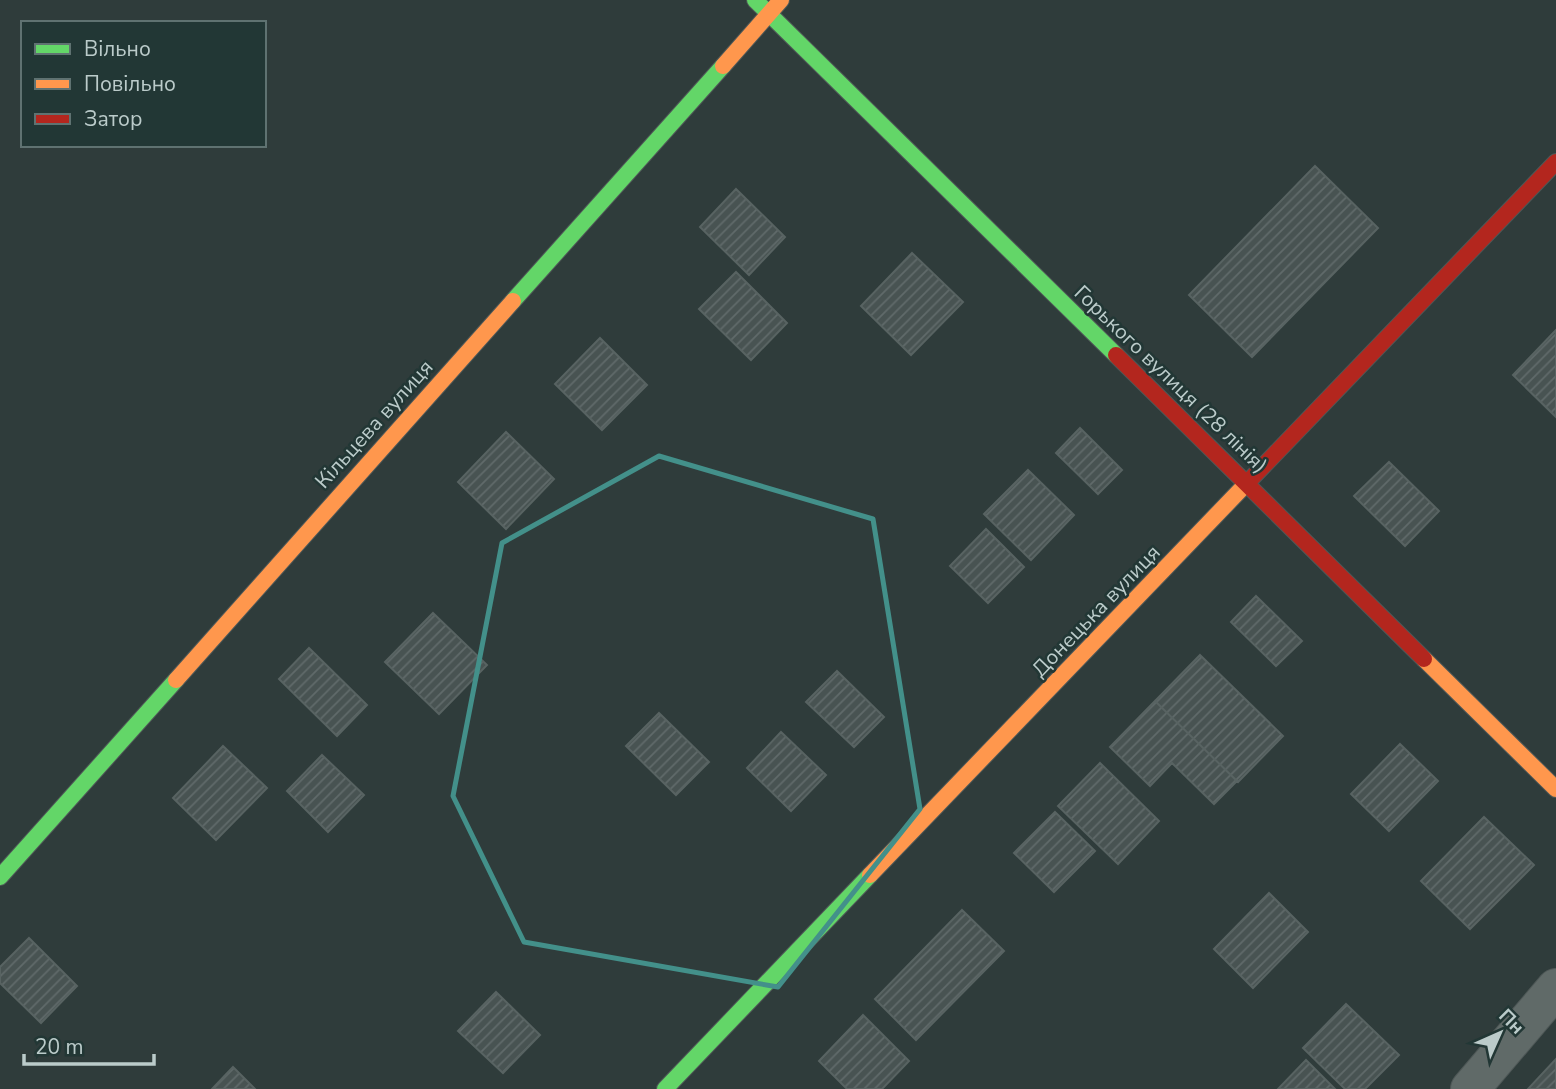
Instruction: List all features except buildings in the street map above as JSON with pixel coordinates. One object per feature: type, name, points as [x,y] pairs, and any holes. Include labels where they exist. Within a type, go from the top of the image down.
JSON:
[{"type":"street","name":"Горького вулиця (28 лiнiя)","points":[[755,0],[1556,789]]},
{"type":"street","name":"Кільцева вулиця","points":[[0,877],[781,0]]},
{"type":"street","name":"Донецька вулиця","points":[[666,1089],[1556,162]]},
{"type":"street","points":[[1470,1089],[1556,988]]},
{"type":"highlighted area","points":[[659,456],[873,519],[920,809],[778,987],[524,942],[453,796],[502,543]]},
{"type":"traffic: fast","points":[[755,0],[1116,355]]},
{"type":"traffic: fast","points":[[513,301],[723,66]]},
{"type":"traffic: fast","points":[[0,877],[176,680]]},
{"type":"traffic: fast","points":[[665,1089],[870,875]]},
{"type":"traffic: slow","points":[[723,66],[781,0]]},
{"type":"traffic: slow","points":[[176,680],[513,301]]},
{"type":"traffic: slow","points":[[870,875],[1247,483]]},
{"type":"traffic: slow","points":[[1424,659],[1556,789]]},
{"type":"traffic: jam","points":[[1247,483],[1556,162]]},
{"type":"traffic: jam","points":[[1116,355],[1424,659]]}]
